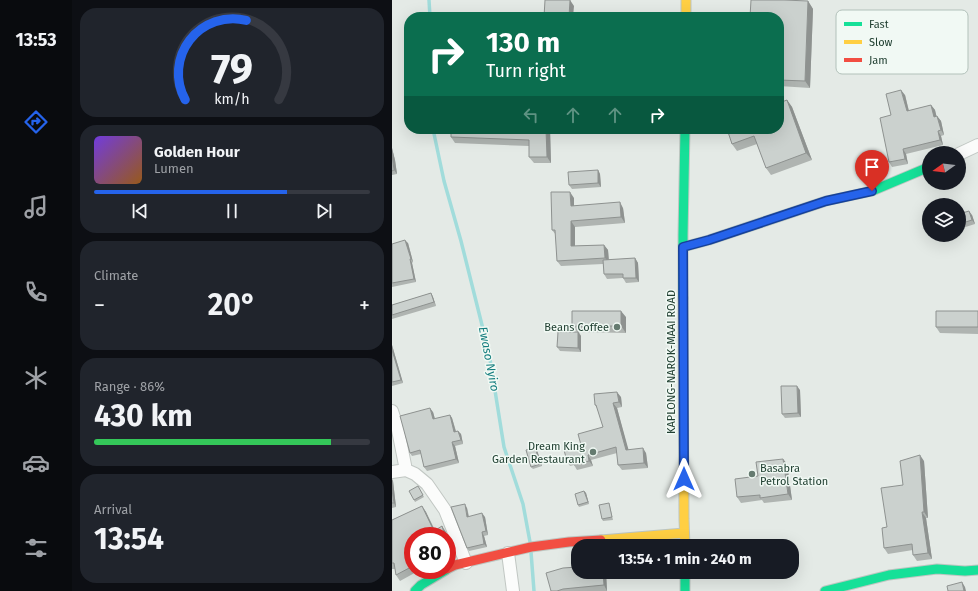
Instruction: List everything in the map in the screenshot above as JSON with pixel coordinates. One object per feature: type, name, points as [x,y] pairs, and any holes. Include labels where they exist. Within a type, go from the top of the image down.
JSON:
[{"type":"main road","points":[[686,0],[686,12]]},
{"type":"main road","name":"KAPLONG-NAROK-MAAI ROAD","points":[[684,539],[683,247],[685,134]]},
{"type":"main road","points":[[683,247],[709,240],[826,201],[872,191],[922,170]]},
{"type":"main road","points":[[456,565],[531,547],[569,542],[684,534]]},
{"type":"main road","points":[[832,590],[889,575],[937,569],[965,571],[978,570]]},
{"type":"main road","points":[[416,591],[421,585],[431,579]]},
{"type":"main road","points":[[685,579],[685,591]]},
{"type":"street","points":[[966,151],[978,146]]},
{"type":"street","points":[[392,411],[398,430],[406,470]]},
{"type":"street","points":[[392,472],[406,470],[414,474],[426,484],[445,510],[466,563]]},
{"type":"street","points":[[508,553],[513,591]]},
{"type":"building","points":[[545,0],[570,0],[569,12],[544,12]]},
{"type":"building","points":[[751,0],[808,1],[805,81],[784,80],[784,12],[750,12]]},
{"type":"building","points":[[901,90],[907,111],[931,105],[934,117],[937,116],[941,130],[938,131],[940,140],[903,149],[905,159],[889,162],[880,118],[891,115],[886,94]]},
{"type":"building","points":[[787,100],[806,153],[766,168],[754,136],[732,144],[729,134],[784,134],[784,101]]},
{"type":"building","points":[[451,134],[546,134],[547,157],[529,157],[529,140],[451,137]]},
{"type":"building","points":[[392,154],[394,170],[392,171]]},
{"type":"building","points":[[598,170],[598,183],[569,185],[568,172]]},
{"type":"building","points":[[551,192],[570,192],[571,206],[620,202],[621,217],[571,221],[571,246],[604,245],[605,258],[557,261],[555,230],[552,230]]},
{"type":"building","points":[[969,211],[972,220],[966,222],[966,212]]},
{"type":"building","points":[[405,240],[411,259],[414,279],[392,283],[392,244]]},
{"type":"building","points":[[635,258],[636,278],[623,278],[623,274],[604,274],[603,260]]},
{"type":"building","points":[[431,293],[434,302],[392,315],[392,305]]},
{"type":"building","points":[[572,311],[621,311],[621,326],[572,326]]},
{"type":"building","points":[[936,311],[978,311],[978,327],[936,327]]},
{"type":"building","points":[[558,332],[578,332],[578,348],[557,347]]},
{"type":"building","points":[[392,350],[401,380],[392,382]]},
{"type":"building","points":[[781,386],[797,386],[798,413],[782,414]]},
{"type":"building","points":[[617,392],[619,402],[613,403],[626,450],[643,448],[644,463],[618,465],[616,447],[588,455],[589,461],[574,465],[572,459],[567,461],[564,450],[581,445],[578,434],[603,427],[595,405],[594,394]]},
{"type":"building","points":[[430,408],[433,419],[450,415],[454,432],[458,431],[461,440],[452,442],[456,459],[424,467],[420,450],[410,453],[400,416]]},
{"type":"building","points":[[535,447],[540,464],[531,467],[526,450]]},
{"type":"building","points":[[920,455],[924,512],[922,512],[928,553],[913,555],[912,544],[884,548],[882,528],[887,527],[881,488],[903,485],[900,461]]},
{"type":"building","points":[[783,459],[788,494],[760,498],[760,495],[737,497],[735,479],[758,476],[756,462]]},
{"type":"building","points":[[418,486],[423,495],[414,500],[409,491]]},
{"type":"building","points":[[392,490],[394,503],[392,503]]},
{"type":"building","points":[[584,491],[588,502],[578,505],[575,494]]},
{"type":"building","points":[[609,503],[612,517],[602,519],[599,505]]},
{"type":"building","points":[[465,504],[467,517],[482,513],[486,531],[482,532],[484,544],[467,548],[451,507]]},
{"type":"building","points":[[422,506],[432,527],[404,527],[404,571],[396,575],[394,563],[392,563],[392,520]]},
{"type":"building","points":[[571,567],[571,579],[604,579],[604,585],[551,591],[546,573],[563,568]]},
{"type":"building","points":[[962,582],[964,591],[948,591],[947,586]]},
{"type":"waterway","name":"Ewaso Nyiro","points":[[429,0],[430,12]]},
{"type":"waterway","name":"Ewaso Nyiro","points":[[434,134],[444,181],[461,241],[489,353],[504,447],[523,504],[530,542]]},
{"type":"waterway","name":"Ewaso Nyiro","points":[[531,552],[534,591]]},
{"type":"traffic: fast","points":[[683,298],[685,134]]},
{"type":"traffic: fast","points":[[683,247],[709,240],[826,201],[872,191],[922,170]]},
{"type":"traffic: fast","points":[[825,591],[889,575],[937,569],[965,571],[978,570]]},
{"type":"traffic: fast","points":[[415,591],[431,579]]},
{"type":"traffic: fast","points":[[685,579],[685,591]]},
{"type":"traffic: slow","points":[[686,0],[686,12]]},
{"type":"traffic: slow","points":[[683,298],[685,539]]},
{"type":"traffic: slow","points":[[613,539],[684,533]]},
{"type":"traffic: jam","points":[[456,565],[531,547],[571,542]]},
{"type":"place","name":"Beans Coffee","points":[[617,327]]},
{"type":"place","name":"Dream King Garden Restaurant","points":[[593,452]]},
{"type":"place","name":"Basabra Petrol Station","points":[[752,474]]},
{"type":"route","points":[[684,479],[683,247],[709,240],[826,201],[872,191]]}]
